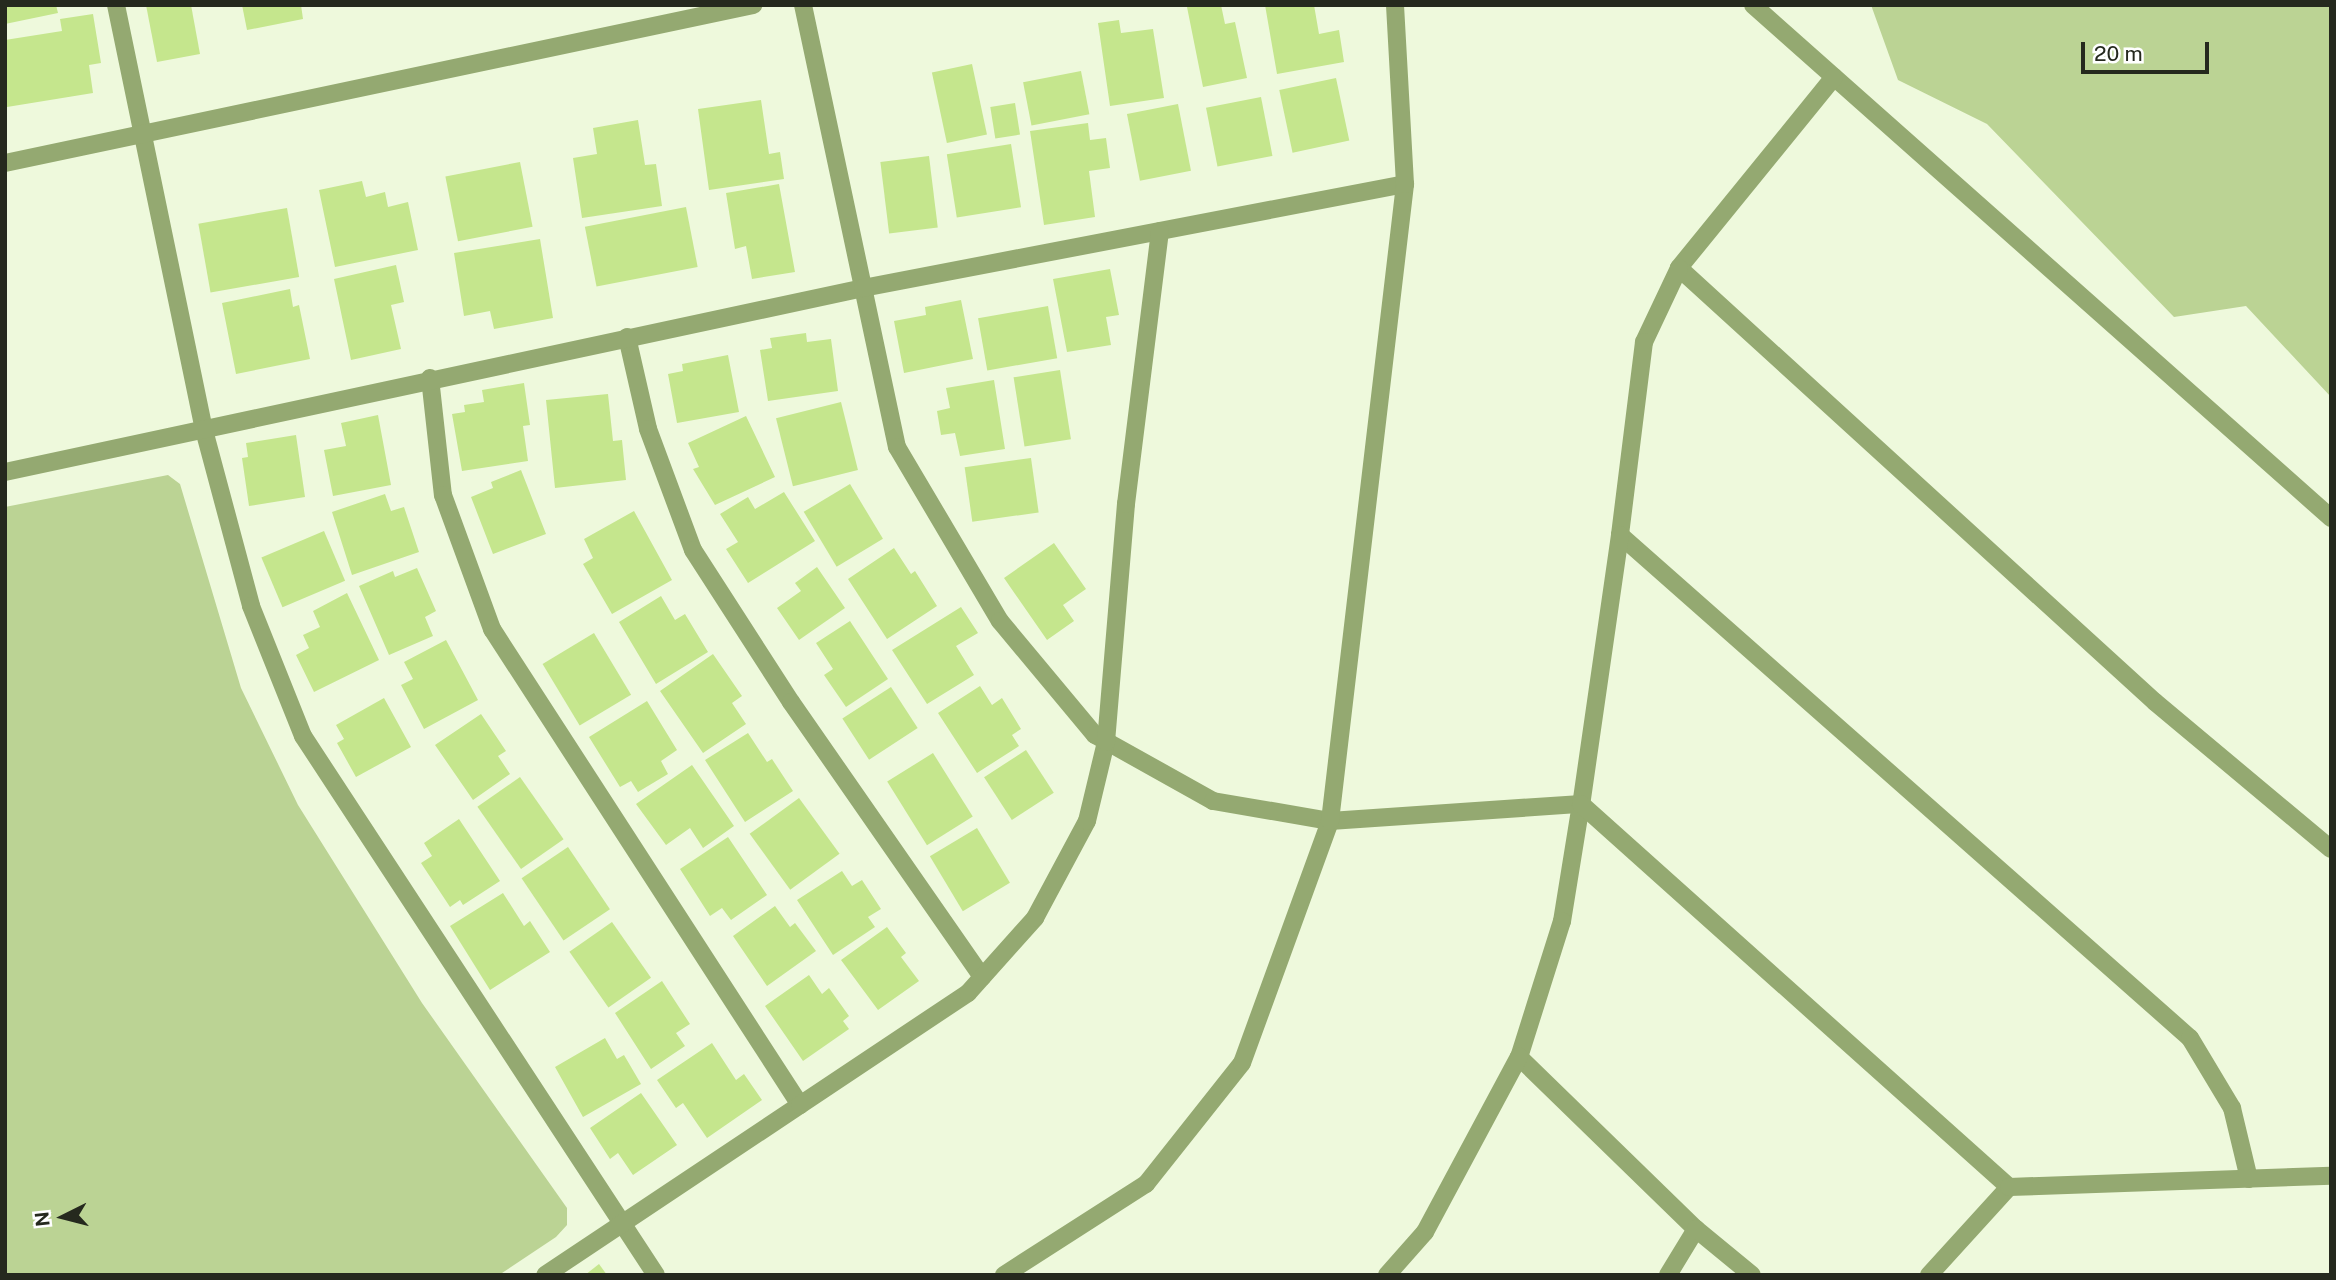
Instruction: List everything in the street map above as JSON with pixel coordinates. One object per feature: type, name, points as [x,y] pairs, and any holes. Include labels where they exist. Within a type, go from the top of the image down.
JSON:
[{"type":"street","points":[[116,5],[204,430],[251,607],[303,736],[656,1275]]},
{"type":"street","points":[[5,163],[144,136],[753,5]]},
{"type":"street","points":[[803,5],[897,447],[1000,621],[1095,735],[1213,802],[1330,821],[1581,804],[2009,1187],[2331,1176]]},
{"type":"street","points":[[1004,1275],[1146,1184],[1242,1063],[1330,821],[1405,184],[1395,5]]},
{"type":"street","points":[[1753,5],[2331,518]]},
{"type":"street","points":[[1387,1275],[1425,1232],[1519,1057],[1562,920],[1620,535],[1644,342],[1679,268],[1834,77]]},
{"type":"street","points":[[5,472],[430,378],[863,288],[1405,184]]},
{"type":"street","points":[[545,1275],[968,993],[1035,918],[1087,821],[1106,742],[1126,504],[1160,231]]},
{"type":"street","points":[[1679,268],[2155,702],[2331,849]]},
{"type":"street","points":[[627,337],[648,429],[693,550],[792,702],[982,977]]},
{"type":"street","points":[[430,378],[443,495],[492,629],[800,1105]]},
{"type":"street","points":[[1620,535],[2190,1038],[2232,1108],[2249,1179]]},
{"type":"street","points":[[1519,1057],[1696,1229],[1752,1275]]},
{"type":"street","points":[[1929,1275],[2009,1187]]},
{"type":"street","points":[[1668,1275],[1696,1229]]},
{"type":"green space","points":[[1871,5],[2331,5],[2331,397],[2246,306],[2174,317],[1987,124],[1898,80]]},
{"type":"green space","points":[[168,475],[180,484],[241,688],[298,805],[422,1003],[567,1208],[567,1225],[556,1237],[499,1275],[5,1275],[5,507]]},
{"type":"building","points":[[5,5],[56,5],[58,13],[5,24]]},
{"type":"building","points":[[146,5],[191,5],[200,54],[157,62]]},
{"type":"building","points":[[242,5],[301,5],[303,19],[247,30]]},
{"type":"building","points":[[1221,5],[1225,24],[1235,22],[1247,78],[1203,87],[1187,7]]},
{"type":"building","points":[[1265,5],[1314,5],[1319,34],[1339,30],[1344,62],[1277,74]]},
{"type":"building","points":[[93,14],[101,63],[89,65],[93,93],[7,107],[5,40],[62,31],[60,19]]},
{"type":"building","points":[[1119,20],[1121,33],[1153,29],[1164,98],[1110,106],[1098,23]]},
{"type":"building","points":[[972,64],[987,134],[947,143],[932,73]]},
{"type":"building","points":[[1081,71],[1089,114],[1031,125],[1023,82]]},
{"type":"building","points":[[1336,78],[1349,141],[1293,153],[1279,90]]},
{"type":"building","points":[[1261,97],[1272,156],[1217,167],[1206,108]]},
{"type":"building","points":[[761,100],[769,154],[780,152],[784,179],[709,190],[698,109]]},
{"type":"building","points":[[1015,103],[1020,135],[995,139],[990,107]]},
{"type":"building","points":[[1178,104],[1191,171],[1140,181],[1127,114]]},
{"type":"building","points":[[638,120],[645,165],[656,164],[662,206],[582,218],[573,158],[597,154],[593,128]]},
{"type":"building","points":[[1088,123],[1090,140],[1106,138],[1110,168],[1089,171],[1095,217],[1044,225],[1030,131]]},
{"type":"building","points":[[1011,144],[1021,207],[957,217],[947,154]]},
{"type":"building","points":[[929,156],[938,227],[889,233],[880,162]]},
{"type":"building","points":[[520,162],[533,227],[458,241],[445,177]]},
{"type":"building","points":[[362,181],[366,197],[385,192],[388,207],[408,202],[418,250],[335,267],[319,190]]},
{"type":"building","points":[[779,184],[795,272],[752,279],[746,246],[735,249],[726,193]]},
{"type":"building","points":[[686,207],[698,267],[597,287],[585,227]]},
{"type":"building","points":[[287,208],[299,277],[211,293],[198,224]]},
{"type":"building","points":[[540,239],[553,318],[494,329],[490,311],[464,316],[454,253]]},
{"type":"building","points":[[396,265],[404,302],[391,305],[401,349],[351,360],[334,279]]},
{"type":"building","points":[[1110,269],[1119,315],[1106,317],[1111,345],[1067,352],[1053,279]]},
{"type":"building","points":[[290,289],[293,307],[299,305],[310,359],[236,374],[222,303]]},
{"type":"building","points":[[961,300],[973,359],[904,373],[894,321],[926,315],[925,307]]},
{"type":"building","points":[[1048,306],[1057,358],[987,371],[978,318]]},
{"type":"building","points":[[806,333],[807,342],[831,339],[838,391],[768,401],[760,350],[772,348],[770,338]]},
{"type":"building","points":[[728,355],[739,412],[677,423],[668,374],[683,371],[682,364]]},
{"type":"building","points":[[1060,370],[1071,439],[1025,446],[1014,377]]},
{"type":"building","points":[[994,380],[1005,449],[960,456],[955,433],[941,435],[937,411],[950,408],[946,388]]},
{"type":"building","points":[[524,383],[530,425],[523,426],[528,461],[462,471],[452,414],[465,412],[464,405],[484,402],[482,390]]},
{"type":"building","points":[[608,394],[613,441],[622,440],[626,480],[555,488],[546,400]]},
{"type":"building","points":[[841,402],[858,470],[793,486],[776,418]]},
{"type":"building","points":[[378,415],[391,485],[333,496],[324,450],[346,446],[341,423]]},
{"type":"building","points":[[746,416],[775,477],[715,505],[693,469],[699,467],[688,443]]},
{"type":"building","points":[[296,435],[305,497],[249,506],[242,458],[248,457],[246,443]]},
{"type":"building","points":[[1031,458],[1039,512],[972,522],[965,467]]},
{"type":"building","points":[[521,470],[546,534],[493,554],[471,497],[493,488],[491,482]]},
{"type":"building","points":[[850,484],[883,539],[837,567],[804,512]]},
{"type":"building","points":[[784,492],[815,541],[748,583],[726,549],[738,542],[720,514],[748,497],[755,509]]},
{"type":"building","points":[[385,494],[391,511],[404,507],[419,552],[352,575],[332,512]]},
{"type":"building","points":[[634,511],[672,580],[612,614],[583,564],[593,558],[584,539]]},
{"type":"building","points":[[324,531],[345,581],[283,607],[261,558]]},
{"type":"building","points":[[1054,543],[1086,589],[1063,605],[1074,621],[1047,640],[1004,578]]},
{"type":"building","points":[[894,548],[911,574],[915,571],[937,606],[887,639],[848,579]]},
{"type":"building","points":[[817,567],[845,608],[799,640],[777,608],[801,591],[795,583]]},
{"type":"building","points":[[417,568],[436,611],[425,617],[433,636],[389,655],[359,586],[393,571],[395,577]]},
{"type":"building","points":[[347,593],[379,660],[314,692],[296,655],[309,648],[303,635],[320,627],[313,611]]},
{"type":"building","points":[[661,596],[675,620],[685,614],[708,652],[656,684],[619,622]]},
{"type":"building","points":[[961,607],[978,633],[956,646],[974,675],[927,704],[892,650]]},
{"type":"building","points":[[850,621],[888,679],[846,707],[824,675],[833,669],[816,643]]},
{"type":"building","points":[[594,633],[631,695],[580,726],[543,664]]},
{"type":"building","points":[[446,640],[478,700],[424,729],[401,685],[413,679],[404,662]]},
{"type":"building","points":[[713,654],[742,696],[732,703],[746,724],[703,753],[660,691]]},
{"type":"building","points":[[980,686],[992,705],[1002,698],[1021,729],[1012,735],[1019,746],[977,773],[938,713]]},
{"type":"building","points":[[891,687],[918,728],[869,760],[842,719]]},
{"type":"building","points":[[384,698],[411,747],[356,777],[337,743],[344,739],[336,725]]},
{"type":"building","points":[[647,701],[677,750],[661,761],[668,774],[638,792],[631,781],[620,787],[589,737]]},
{"type":"building","points":[[481,714],[506,751],[498,756],[510,774],[473,800],[435,745]]},
{"type":"building","points":[[748,733],[767,762],[772,759],[793,791],[745,822],[705,760]]},
{"type":"building","points":[[1026,750],[1054,793],[1012,820],[984,777]]},
{"type":"building","points":[[933,753],[973,817],[927,845],[887,782]]},
{"type":"building","points":[[692,765],[734,826],[703,848],[690,828],[666,845],[636,804]]},
{"type":"building","points":[[520,777],[564,839],[521,869],[477,807]]},
{"type":"building","points":[[799,798],[840,854],[790,890],[750,834]]},
{"type":"building","points":[[459,819],[500,881],[463,905],[460,900],[450,907],[421,863],[432,856],[424,843]]},
{"type":"building","points":[[977,828],[1010,883],[963,911],[930,856]]},
{"type":"building","points":[[728,837],[767,895],[731,920],[722,908],[710,916],[680,869]]},
{"type":"building","points":[[568,847],[610,909],[564,940],[522,878]]},
{"type":"building","points":[[842,871],[852,886],[862,880],[881,909],[868,917],[875,927],[833,955],[797,900]]},
{"type":"building","points":[[503,893],[524,926],[530,921],[550,952],[490,990],[450,926]]},
{"type":"building","points":[[775,906],[790,927],[795,923],[816,951],[767,986],[733,936]]},
{"type":"building","points":[[612,922],[651,978],[608,1008],[569,952]]},
{"type":"building","points":[[887,927],[906,953],[901,957],[919,981],[878,1010],[841,960]]},
{"type":"building","points":[[809,975],[822,994],[829,988],[849,1016],[843,1021],[849,1029],[803,1061],[765,1006]]},
{"type":"building","points":[[662,981],[690,1024],[676,1033],[685,1046],[651,1069],[615,1013]]},
{"type":"building","points":[[605,1038],[617,1059],[624,1055],[641,1084],[583,1117],[555,1067]]},
{"type":"building","points":[[712,1043],[736,1080],[744,1074],[762,1100],[707,1138],[683,1103],[676,1108],[657,1080]]},
{"type":"building","points":[[641,1093],[677,1145],[633,1175],[618,1153],[610,1159],[590,1128]]},
{"type":"building","points":[[599,1264],[607,1275],[585,1275]]}]
